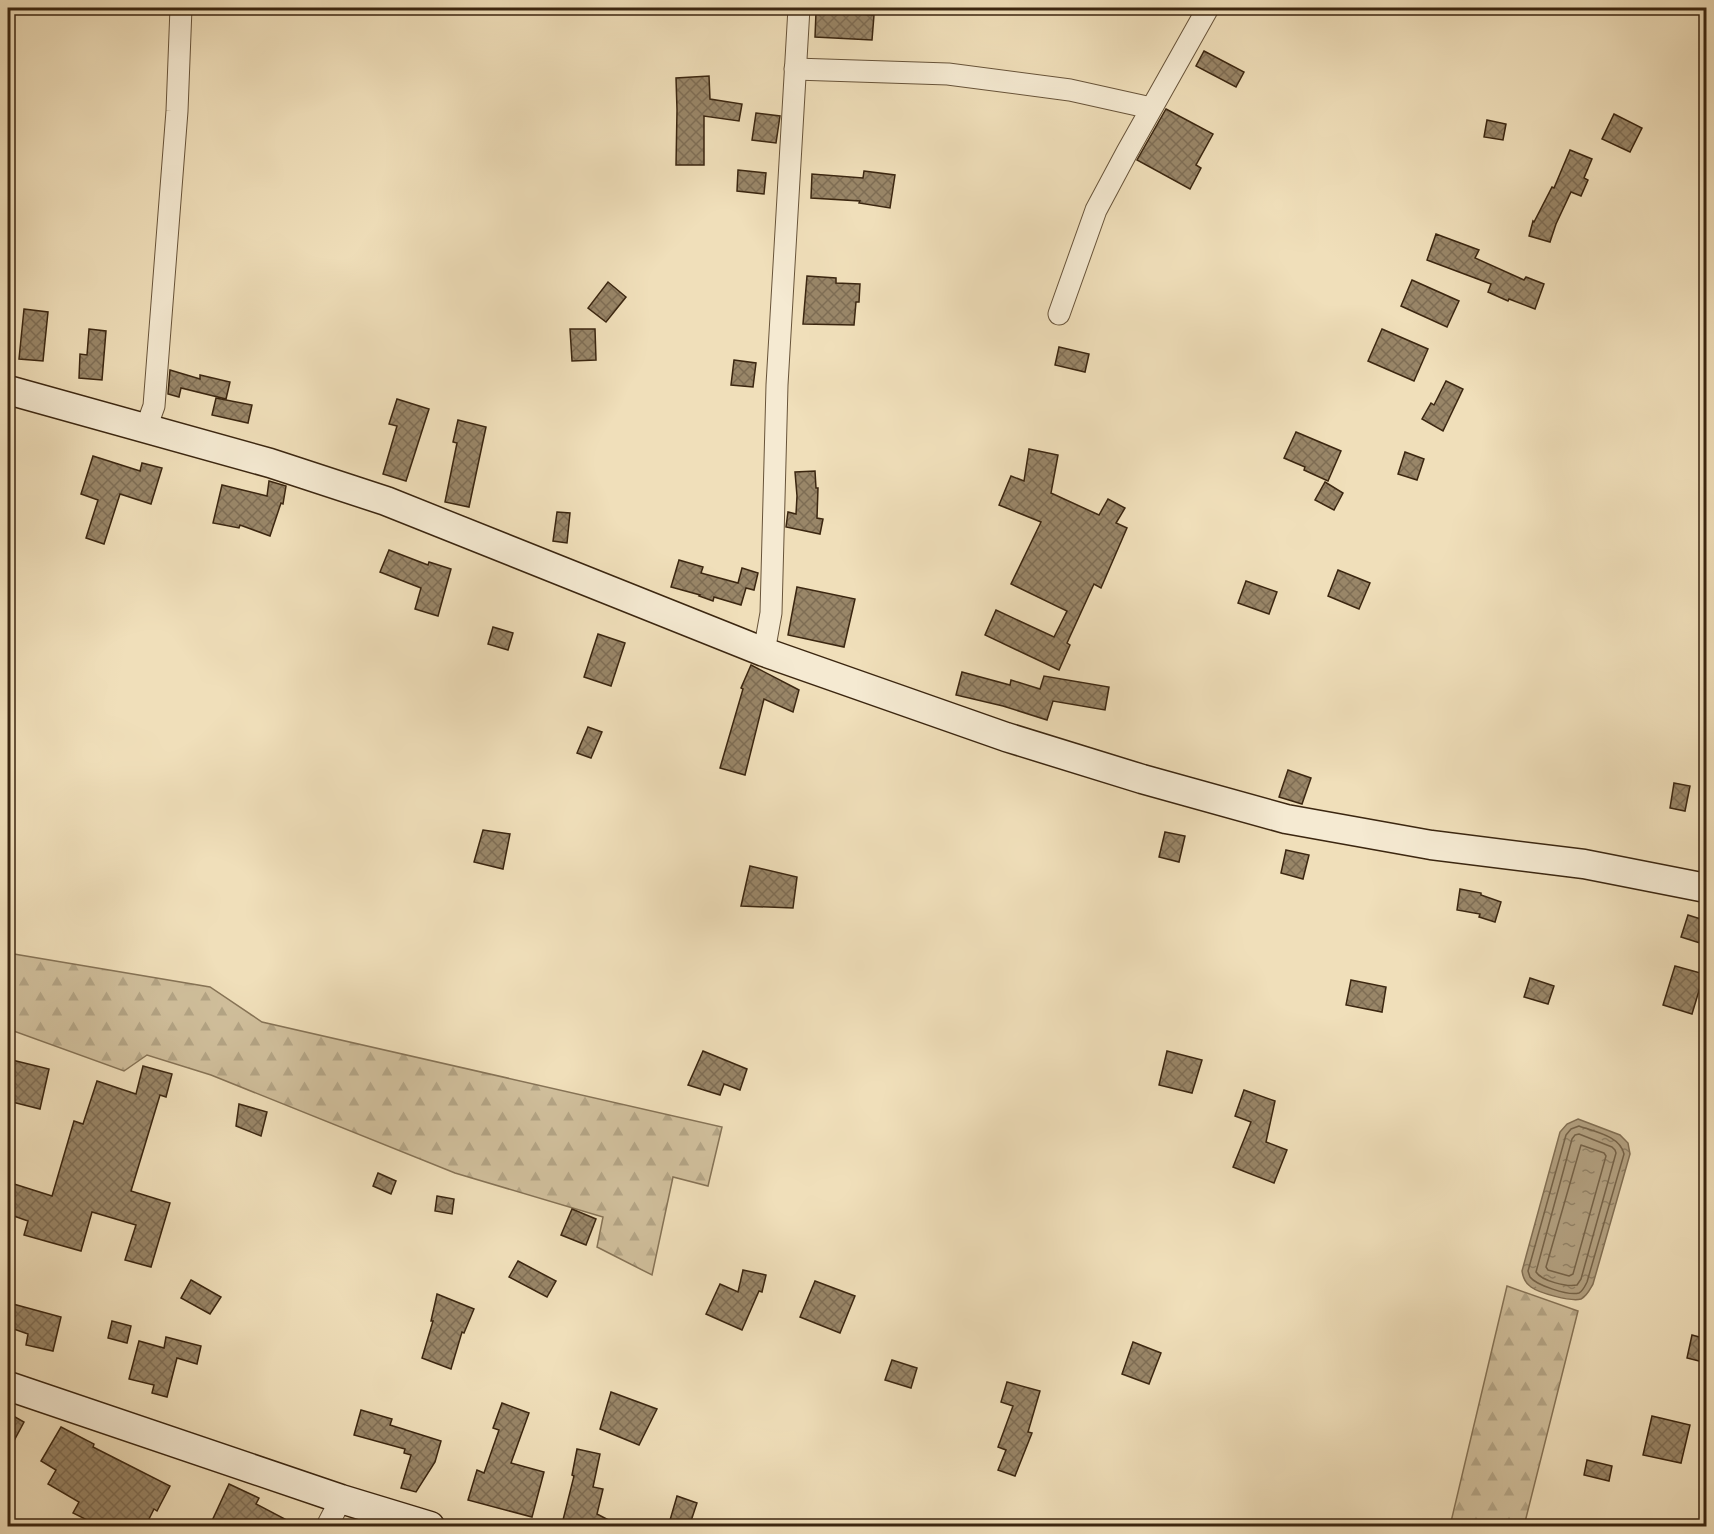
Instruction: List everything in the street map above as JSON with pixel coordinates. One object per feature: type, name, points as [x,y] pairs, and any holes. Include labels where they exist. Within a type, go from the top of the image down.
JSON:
[{"type":"street","points":[[146,428],[154,406],[155,394],[177,111],[181,8]]},
{"type":"street","points":[[764,652],[771,613],[777,385],[799,8]]},
{"type":"street","points":[[1059,314],[1096,210],[1208,8]]},
{"type":"street","points":[[795,69],[948,74],[1070,90],[1151,108]]},
{"type":"street","points":[[8,390],[270,463],[386,501],[764,652],[1006,737],[1142,779],[1286,819],[1431,845],[1584,864],[1707,888]]},
{"type":"street","points":[[8,1386],[430,1527]]},
{"type":"street","points":[[327,1527],[341,1499]]},
{"type":"green space","points":[[8,953],[210,987],[262,1022],[722,1127],[708,1186],[673,1177],[652,1275],[597,1247],[603,1217],[455,1173],[211,1075],[147,1055],[124,1071],[8,1029]]},
{"type":"green space","points":[[1507,1286],[1578,1311],[1524,1526],[1450,1526]]},
{"type":"water","points":[[1578,1119],[1620,1135],[1628,1143],[1630,1154],[1593,1284],[1585,1296],[1576,1300],[1535,1289],[1526,1282],[1522,1271],[1560,1132],[1567,1124]]},
{"type":"building","points":[[816,12],[874,15],[872,40],[815,37]]},
{"type":"building","points":[[1204,51],[1244,72],[1236,87],[1196,66]]},
{"type":"building","points":[[709,76],[710,99],[742,104],[739,121],[704,116],[704,165],[676,165],[676,78]]},
{"type":"building","points":[[1166,109],[1213,134],[1196,165],[1201,168],[1190,189],[1137,160]]},
{"type":"building","points":[[756,113],[780,116],[776,143],[752,140]]},
{"type":"building","points":[[1614,114],[1642,128],[1630,152],[1602,139]]},
{"type":"building","points":[[1487,120],[1506,124],[1503,140],[1484,137]]},
{"type":"building","points":[[1570,150],[1592,159],[1584,178],[1588,180],[1581,196],[1571,192],[1550,242],[1529,236],[1533,221],[1552,187],[1554,188]]},
{"type":"building","points":[[738,170],[766,173],[764,194],[737,191]]},
{"type":"building","points":[[864,171],[895,175],[890,208],[859,203],[860,201],[811,198],[812,174],[863,178]]},
{"type":"building","points":[[1436,234],[1479,250],[1475,258],[1524,280],[1526,277],[1544,284],[1535,309],[1488,292],[1491,284],[1427,260]]},
{"type":"building","points":[[807,276],[836,278],[836,283],[860,284],[854,325],[803,324]]},
{"type":"building","points":[[1412,280],[1459,301],[1447,327],[1401,306]]},
{"type":"building","points":[[608,282],[626,297],[606,322],[588,308]]},
{"type":"building","points":[[24,309],[48,312],[43,361],[19,359]]},
{"type":"building","points":[[89,329],[106,331],[102,380],[79,378],[80,354],[87,355]]},
{"type":"building","points":[[570,329],[595,329],[596,360],[572,361]]},
{"type":"building","points":[[1382,329],[1428,349],[1414,381],[1368,361]]},
{"type":"building","points":[[1059,347],[1089,354],[1085,372],[1055,365]]},
{"type":"building","points":[[734,360],[756,363],[753,387],[731,385]]},
{"type":"building","points":[[170,370],[200,379],[200,375],[230,382],[226,399],[181,388],[179,397],[168,394]]},
{"type":"building","points":[[1446,381],[1463,389],[1443,431],[1422,419],[1431,403],[1434,405]]},
{"type":"building","points":[[216,398],[252,405],[248,423],[212,415]]},
{"type":"building","points":[[397,399],[429,409],[406,481],[383,474],[397,426],[389,424]]},
{"type":"building","points":[[458,420],[486,427],[469,507],[445,502],[457,443],[453,442]]},
{"type":"building","points":[[1296,432],[1341,451],[1328,481],[1284,458]]},
{"type":"building","points":[[1029,449],[1058,455],[1051,493],[1099,515],[1108,499],[1125,508],[1116,523],[1127,528],[1101,588],[1094,584],[1067,643],[1070,645],[1059,670],[985,635],[996,610],[1054,637],[1067,611],[1011,584],[1041,522],[999,505],[1011,476],[1024,481]]},
{"type":"building","points":[[1405,452],[1424,459],[1417,480],[1398,474]]},
{"type":"building","points":[[93,456],[140,471],[142,463],[162,468],[151,504],[120,494],[104,544],[86,538],[98,500],[81,494]]},
{"type":"building","points":[[815,471],[816,488],[818,488],[817,518],[823,519],[820,534],[786,527],[788,512],[796,514],[795,472]]},
{"type":"building","points":[[269,481],[286,486],[283,504],[281,503],[270,536],[240,525],[239,528],[213,523],[222,485],[267,496]]},
{"type":"building","points":[[1325,482],[1343,493],[1334,510],[1315,500]]},
{"type":"building","points":[[557,512],[570,513],[567,543],[553,541]]},
{"type":"building","points":[[389,550],[428,565],[429,562],[451,569],[438,616],[415,609],[421,588],[380,572]]},
{"type":"building","points":[[679,560],[703,567],[701,573],[738,583],[742,568],[758,573],[754,590],[746,588],[741,605],[714,597],[713,601],[671,587]]},
{"type":"building","points":[[1338,570],[1370,583],[1359,609],[1328,596]]},
{"type":"building","points":[[1246,581],[1277,592],[1269,614],[1238,603]]},
{"type":"building","points":[[797,587],[855,599],[844,647],[788,635]]},
{"type":"building","points":[[493,627],[513,633],[508,650],[488,644]]},
{"type":"building","points":[[598,634],[625,643],[611,686],[584,677]]},
{"type":"building","points":[[751,665],[799,690],[793,712],[764,699],[745,775],[720,768],[743,689],[741,688]]},
{"type":"building","points":[[962,672],[1010,685],[1011,680],[1040,689],[1044,676],[1109,687],[1105,710],[1053,701],[1047,720],[1003,706],[956,695]]},
{"type":"building","points":[[588,727],[602,732],[591,758],[577,753]]},
{"type":"building","points":[[1288,770],[1311,778],[1302,804],[1279,797]]},
{"type":"building","points":[[1674,783],[1690,786],[1685,811],[1670,808]]},
{"type":"building","points":[[483,830],[510,834],[503,869],[474,862]]},
{"type":"building","points":[[1165,832],[1185,836],[1179,862],[1159,857]]},
{"type":"building","points":[[1286,850],[1309,855],[1303,879],[1281,873]]},
{"type":"building","points":[[750,866],[797,877],[793,908],[741,906]]},
{"type":"building","points":[[1460,889],[1481,893],[1481,895],[1501,902],[1495,922],[1479,917],[1480,914],[1457,910]]},
{"type":"building","points":[[1688,915],[1707,921],[1700,943],[1681,937]]},
{"type":"building","points":[[1675,966],[1704,974],[1692,1014],[1663,1005]]},
{"type":"building","points":[[1530,978],[1554,986],[1548,1004],[1524,997]]},
{"type":"building","points":[[1351,980],[1386,987],[1382,1012],[1346,1005]]},
{"type":"building","points":[[703,1051],[747,1069],[740,1090],[724,1084],[720,1095],[688,1085]]},
{"type":"building","points":[[1167,1051],[1202,1060],[1192,1093],[1159,1085]]},
{"type":"building","points":[[8,1059],[49,1069],[40,1109],[8,1101]]},
{"type":"building","points":[[143,1066],[172,1074],[166,1097],[160,1095],[131,1191],[170,1203],[151,1267],[125,1260],[136,1225],[92,1212],[81,1251],[24,1235],[28,1221],[8,1214],[8,1182],[52,1196],[74,1121],[83,1124],[97,1081],[136,1094]]},
{"type":"building","points":[[1244,1090],[1275,1101],[1266,1142],[1287,1150],[1274,1183],[1233,1167],[1251,1122],[1235,1116]]},
{"type":"building","points":[[239,1104],[267,1112],[261,1136],[236,1126]]},
{"type":"building","points":[[378,1173],[396,1181],[391,1194],[373,1186]]},
{"type":"building","points":[[437,1196],[454,1199],[452,1214],[435,1211]]},
{"type":"building","points":[[572,1209],[596,1219],[586,1245],[561,1235]]},
{"type":"building","points":[[518,1261],[556,1281],[547,1297],[509,1277]]},
{"type":"building","points":[[743,1270],[766,1275],[762,1292],[759,1291],[742,1330],[706,1314],[720,1284],[738,1292]]},
{"type":"building","points":[[191,1280],[221,1297],[210,1314],[181,1298]]},
{"type":"building","points":[[815,1281],[855,1296],[840,1333],[800,1317]]},
{"type":"building","points":[[437,1294],[474,1309],[464,1333],[462,1332],[451,1369],[422,1358],[433,1321],[431,1321]]},
{"type":"building","points":[[13,1304],[61,1317],[53,1351],[26,1345],[28,1334],[8,1327]]},
{"type":"building","points":[[112,1321],[131,1326],[127,1343],[108,1338]]},
{"type":"building","points":[[1692,1335],[1707,1339],[1707,1363],[1687,1358]]},
{"type":"building","points":[[166,1337],[201,1346],[197,1364],[177,1358],[167,1397],[152,1393],[154,1385],[129,1379],[139,1341],[164,1348]]},
{"type":"building","points":[[1133,1342],[1161,1353],[1149,1384],[1122,1374]]},
{"type":"building","points":[[892,1360],[917,1368],[911,1388],[885,1380]]},
{"type":"building","points":[[1007,1382],[1040,1391],[1028,1432],[1032,1433],[1015,1476],[998,1470],[1006,1450],[998,1447],[1013,1406],[1001,1402]]},
{"type":"building","points":[[611,1392],[657,1409],[639,1445],[600,1429]]},
{"type":"building","points":[[502,1403],[529,1413],[511,1463],[544,1472],[532,1517],[468,1500],[477,1470],[484,1473],[499,1430],[493,1428]]},
{"type":"building","points":[[361,1410],[392,1419],[390,1425],[441,1441],[435,1462],[416,1492],[401,1488],[411,1455],[404,1453],[405,1449],[354,1435]]},
{"type":"building","points":[[8,1413],[24,1422],[8,1452]]},
{"type":"building","points":[[1652,1416],[1690,1425],[1681,1463],[1643,1455]]},
{"type":"building","points":[[61,1427],[94,1444],[93,1447],[170,1486],[157,1511],[154,1509],[145,1527],[101,1527],[73,1513],[79,1502],[48,1484],[56,1470],[41,1461]]},
{"type":"building","points":[[577,1449],[600,1454],[593,1487],[603,1489],[597,1514],[622,1527],[590,1527],[563,1520],[574,1476],[572,1475]]},
{"type":"building","points":[[1587,1460],[1612,1466],[1609,1481],[1584,1475]]},
{"type":"building","points":[[229,1484],[259,1498],[256,1504],[300,1527],[218,1527],[211,1523]]},
{"type":"building","points":[[677,1496],[697,1503],[689,1527],[668,1527]]}]
